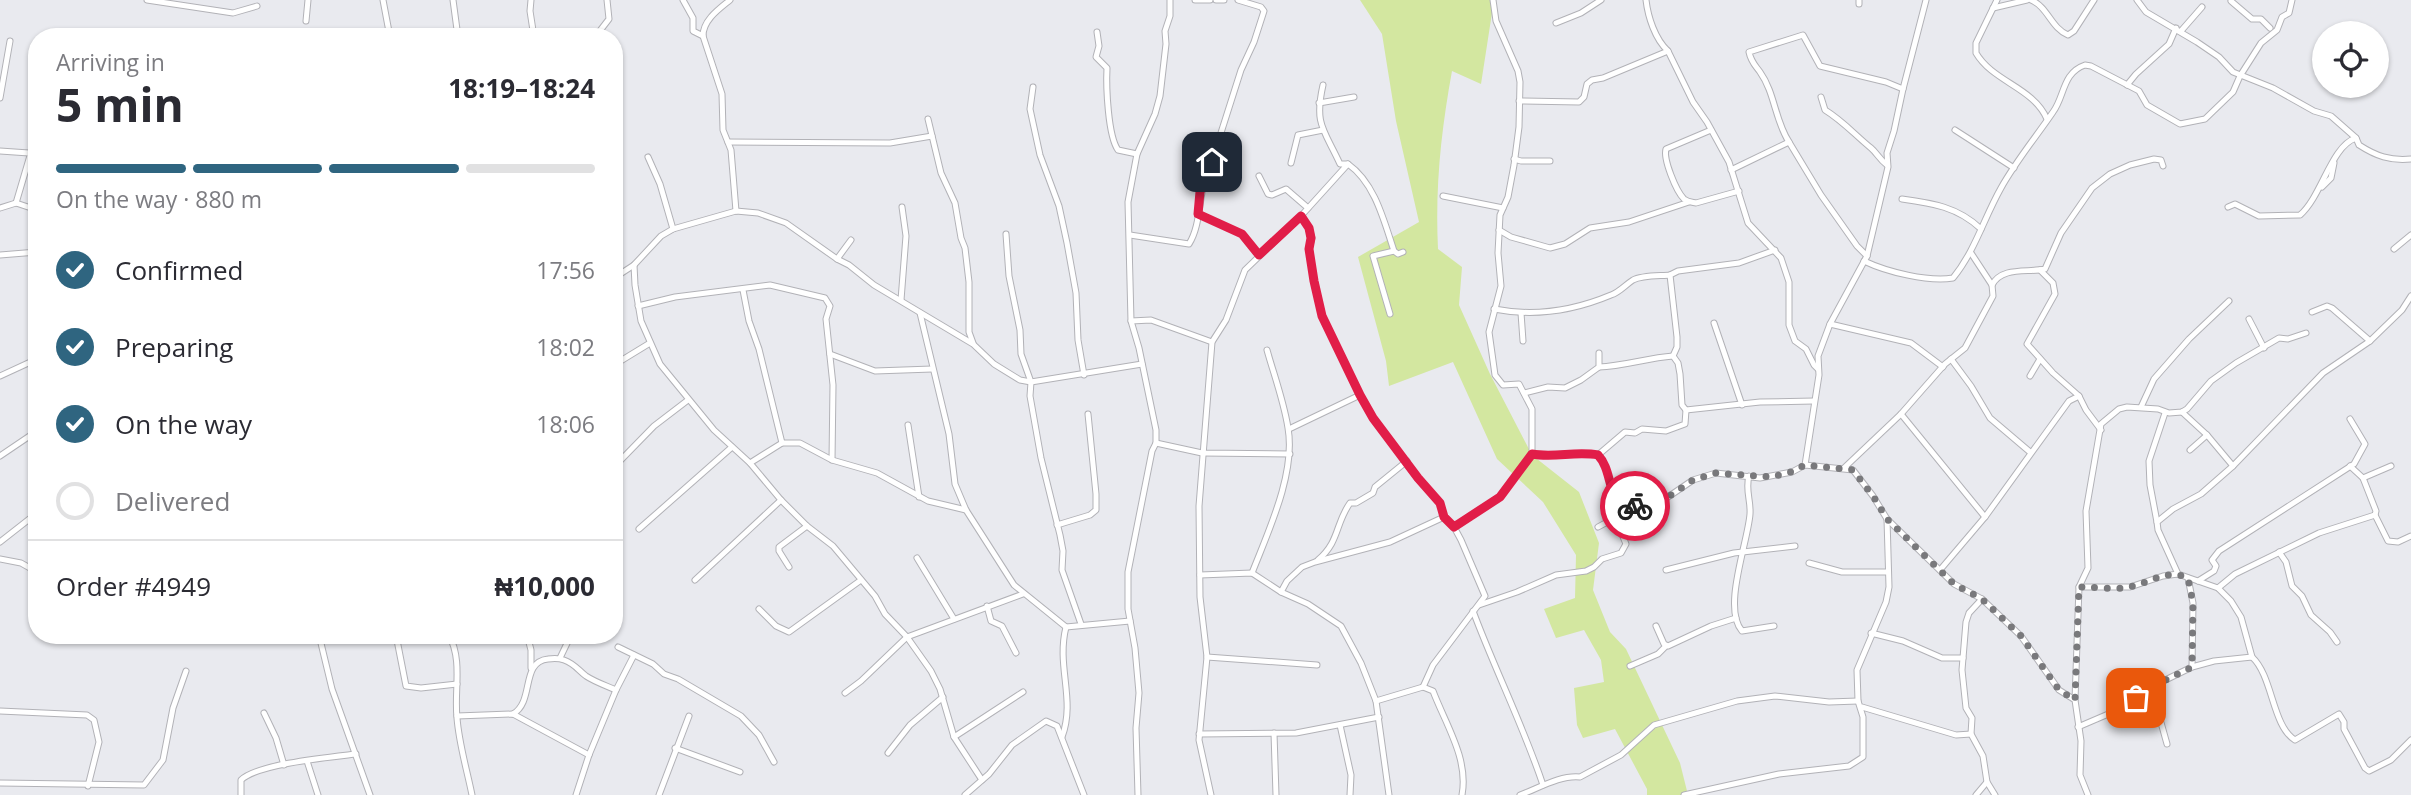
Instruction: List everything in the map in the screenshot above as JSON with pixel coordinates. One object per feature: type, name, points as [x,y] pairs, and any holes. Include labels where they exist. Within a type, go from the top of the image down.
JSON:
[{"type":"street","points":[[147,0],[233,13],[257,6]]},
{"type":"street","points":[[306,21],[308,0]]},
{"type":"street","points":[[383,0],[388,28]]},
{"type":"street","points":[[453,0],[457,28]]},
{"type":"street","points":[[531,0],[533,28]]},
{"type":"street","points":[[601,28],[609,19],[607,0]]},
{"type":"street","points":[[683,0],[693,18],[694,31],[703,32]]},
{"type":"street","points":[[730,0],[711,17],[703,32],[722,94],[723,130],[731,150],[736,211]]},
{"type":"street","points":[[1138,795],[1136,728],[1139,693],[1130,621],[1128,572],[1152,451],[1156,443],[1156,430],[1131,321],[1128,202],[1137,154],[1160,96],[1170,0]]},
{"type":"street","points":[[1195,0],[1210,0]]},
{"type":"street","points":[[1216,0],[1224,0]]},
{"type":"street","points":[[1130,235],[1189,244],[1193,237],[1200,192],[1264,11],[1261,7],[1238,0]]},
{"type":"street","points":[[1454,527],[1500,497],[1532,454],[1532,409],[1519,384],[1503,385],[1496,375],[1489,332],[1501,280],[1498,253],[1500,215],[1508,197],[1519,127],[1518,71],[1499,29],[1493,0]]},
{"type":"street","points":[[1556,23],[1581,13],[1601,0]]},
{"type":"street","points":[[1646,0],[1647,12],[1662,46],[1668,51],[1693,102],[1726,156],[1740,191],[1748,223],[1781,258],[1789,282],[1789,324],[1795,341],[1806,349],[1818,369]]},
{"type":"street","points":[[1805,465],[1818,356],[1830,324],[1866,259],[1888,165],[1887,153],[1926,0]]},
{"type":"street","points":[[1997,0],[1976,43],[1976,53],[1988,66],[2038,102],[2048,119]]},
{"type":"street","points":[[1993,8],[2029,0],[2042,6],[2059,30],[2068,35],[2074,31],[2094,0]]},
{"type":"street","points":[[2137,0],[2146,12],[2178,29],[2219,57],[2240,76],[2273,88],[2314,111],[2331,116],[2356,138],[2359,145],[2379,156],[2389,160],[2411,159]]},
{"type":"street","points":[[1903,89],[1886,82],[1820,66],[1803,35],[1749,52],[1751,61],[1765,79],[1782,130],[1821,195],[1866,259],[1878,268],[1898,273],[1953,278],[1971,253],[2001,187],[2055,111],[2061,90],[2074,70],[2091,66],[2139,91],[2147,105],[2180,124],[2206,119],[2233,92],[2240,76],[2268,34],[2277,30],[2282,18],[2289,13],[2292,0]]},
{"type":"street","points":[[2231,1],[2252,19],[2261,19],[2268,34]]},
{"type":"street","points":[[2127,85],[2202,7]]},
{"type":"street","points":[[1097,32],[1099,46],[1096,57],[1107,68],[1106,93],[1114,143],[1118,150],[1137,154]]},
{"type":"street","points":[[0,98],[10,41]]},
{"type":"street","points":[[1519,101],[1579,102],[1584,97],[1587,84],[1592,80],[1604,78],[1668,51]]},
{"type":"street","points":[[1323,85],[1318,115],[1323,130],[1340,164],[1348,164],[1363,175],[1394,251],[1398,254],[1403,252]]},
{"type":"street","points":[[1032,87],[1030,109],[1040,155],[1059,206],[1068,243],[1084,375]]},
{"type":"street","points":[[1319,103],[1354,97]]},
{"type":"street","points":[[1821,97],[1825,110],[1849,127],[1863,144],[1873,149],[1876,157],[1888,165]]},
{"type":"street","points":[[928,119],[940,173],[955,203],[965,248],[969,282],[969,332],[973,344]]},
{"type":"street","points":[[1291,163],[1298,135],[1323,130]]},
{"type":"street","points":[[1689,202],[1682,195],[1666,164],[1664,153],[1672,145],[1711,130]]},
{"type":"street","points":[[1955,130],[2014,168]]},
{"type":"street","points":[[728,142],[890,143],[932,136]]},
{"type":"street","points":[[2228,207],[2235,204],[2259,216],[2300,215],[2331,178],[2334,162],[2346,142],[2356,138]]},
{"type":"street","points":[[1731,170],[1789,142]]},
{"type":"street","points":[[0,151],[28,153]]},
{"type":"street","points":[[16,203],[28,157]]},
{"type":"street","points":[[648,157],[660,184],[673,229]]},
{"type":"street","points":[[1514,159],[1550,161]]},
{"type":"street","points":[[1992,285],[1994,280],[2004,274],[2045,269],[2061,233],[2088,193],[2103,178],[2154,159],[2161,160],[2163,166]]},
{"type":"street","points":[[1211,795],[1199,734],[1207,657],[1200,597],[1199,506],[1212,342],[1226,320],[1245,270],[1301,216],[1336,174],[1348,164]]},
{"type":"street","points":[[1259,176],[1268,194],[1272,195],[1284,189],[1308,208]]},
{"type":"street","points":[[1499,230],[1511,237],[1550,248],[1565,244],[1590,228],[1629,222],[1689,202],[1696,203],[1740,191]]},
{"type":"street","points":[[1443,195],[1503,208]]},
{"type":"street","points":[[1902,199],[1943,205],[1967,216],[1981,229]]},
{"type":"street","points":[[0,208],[16,203],[28,208]]},
{"type":"street","points":[[901,300],[906,236],[902,207]]},
{"type":"street","points":[[623,272],[634,265],[661,236],[673,229],[736,211],[758,213],[786,223],[874,285],[973,344],[994,363],[1020,380],[1031,382],[1142,364]]},
{"type":"street","points":[[1198,214],[1242,234],[1259,255]]},
{"type":"street","points":[[1301,216],[1309,228],[1309,249],[1322,316],[1360,395],[1373,418],[1440,503],[1444,517],[1454,527],[1485,596],[1433,665],[1423,687]]},
{"type":"street","points":[[1006,234],[1009,276],[1020,330],[1021,354],[1031,382],[1030,396],[1041,458],[1063,551],[1062,570],[1081,624]]},
{"type":"street","points":[[2394,249],[2411,235]]},
{"type":"street","points":[[837,259],[852,240]]},
{"type":"street","points":[[1494,309],[1521,313],[1580,307],[1619,292],[1633,280],[1739,263],[1775,250]]},
{"type":"street","points":[[1390,314],[1373,256],[1394,251]]},
{"type":"street","points":[[0,255],[28,253]]},
{"type":"street","points":[[1844,468],[1965,348],[1993,296],[1992,285],[1971,253]]},
{"type":"street","points":[[634,265],[638,306],[660,364],[714,430],[750,463],[807,526],[833,546],[876,596],[885,614],[931,671],[943,697],[954,737],[982,780]]},
{"type":"street","points":[[2040,271],[2053,283],[2055,294],[2027,344],[2079,396],[2101,431]]},
{"type":"street","points":[[1670,275],[1677,337],[1673,356]]},
{"type":"street","points":[[638,306],[675,297],[770,285],[825,298],[830,306],[826,319],[834,385],[832,460]]},
{"type":"street","points":[[743,290],[782,443]]},
{"type":"street","points":[[2157,522],[2173,509],[2201,494],[2233,466],[2323,373],[2370,341],[2402,310],[2411,296]]},
{"type":"street","points":[[2141,407],[2154,379],[2189,339],[2229,301]]},
{"type":"street","points":[[2312,312],[2327,306],[2332,308],[2370,341]]},
{"type":"street","points":[[920,313],[949,435],[955,484],[966,510],[996,558],[1023,594],[1066,627],[1130,621]]},
{"type":"street","points":[[1521,313],[1523,341]]},
{"type":"street","points":[[2249,319],[2264,348]]},
{"type":"street","points":[[1131,321],[1151,320],[1212,342]]},
{"type":"street","points":[[1714,323],[1742,405]]},
{"type":"street","points":[[1830,324],[1911,343],[1943,367]]},
{"type":"street","points":[[2182,412],[2211,381],[2236,363],[2279,338],[2288,339],[2306,333]]},
{"type":"street","points":[[623,360],[650,343]]},
{"type":"street","points":[[1252,573],[1272,522],[1290,454],[1289,429],[1267,350]]},
{"type":"street","points":[[1599,353],[1599,367]]},
{"type":"street","points":[[830,354],[875,371],[932,369]]},
{"type":"street","points":[[1524,393],[1548,387],[1565,388],[1599,367],[1624,366],[1645,359],[1673,356]]},
{"type":"street","points":[[1532,454],[1598,455],[1625,432],[1634,433],[1642,429],[1666,431],[1685,424],[1686,410],[1682,405],[1678,363],[1673,356]]},
{"type":"street","points":[[1951,359],[1990,418],[2030,452]]},
{"type":"street","points":[[2030,376],[2040,359]]},
{"type":"street","points":[[0,376],[28,363]]},
{"type":"street","points":[[1289,429],[1360,395]]},
{"type":"street","points":[[1940,570],[1985,517],[2069,401],[2079,396]]},
{"type":"street","points":[[623,458],[654,426],[688,400]]},
{"type":"street","points":[[1686,410],[1814,401]]},
{"type":"street","points":[[2088,795],[2080,775],[2075,700],[2079,587],[2088,568],[2086,511],[2101,424],[2119,409],[2141,407],[2182,412],[2207,435],[2233,466]]},
{"type":"street","points":[[2165,412],[2149,461],[2150,485],[2158,530],[2178,573]]},
{"type":"street","points":[[1057,525],[1090,515],[1096,510],[1088,414]]},
{"type":"street","points":[[1901,414],[1985,517]]},
{"type":"street","points":[[2198,581],[2214,571],[2216,566],[2212,559],[2219,551],[2354,464],[2365,444],[2350,419]]},
{"type":"street","points":[[908,425],[919,497]]},
{"type":"street","points":[[2190,450],[2207,435]]},
{"type":"street","points":[[0,456],[28,437]]},
{"type":"street","points":[[750,463],[782,443],[800,443],[832,460],[877,473],[928,501],[966,510]]},
{"type":"street","points":[[1156,443],[1202,453],[1290,454]]},
{"type":"street","points":[[639,529],[732,447]]},
{"type":"street","points":[[1598,455],[1603,461],[1617,501],[1624,508]]},
{"type":"street","points":[[1315,562],[1330,550],[1350,503],[1356,503],[1373,493],[1375,487],[1407,461]]},
{"type":"street","points":[[1598,527],[1624,508],[1668,497],[1698,477],[1723,473],[1772,477],[1805,465],[1853,470],[1863,480],[1887,519],[1954,584],[1982,599],[2021,636],[2059,690],[2075,700]]},
{"type":"street","points":[[2363,478],[2391,466]]},
{"type":"street","points":[[2350,467],[2363,478],[2376,511],[2375,515],[2388,541],[2398,542],[2411,536]]},
{"type":"street","points":[[1749,477],[1746,487],[1750,514],[1738,564],[1737,625],[1742,631],[1773,626]]},
{"type":"street","points":[[695,580],[781,500]]},
{"type":"street","points":[[1479,605],[1556,575],[1586,570],[1602,559],[1621,553],[1626,544],[1614,515]]},
{"type":"street","points":[[2218,588],[2235,574],[2319,533],[2375,515]]},
{"type":"street","points":[[1281,592],[1287,581],[1302,567],[1390,542],[1444,517]]},
{"type":"street","points":[[1684,795],[1779,774],[1849,766],[1863,757],[1865,750],[1857,670],[1886,603],[1887,519]]},
{"type":"street","points":[[0,542],[28,520]]},
{"type":"street","points":[[789,567],[779,547],[807,526]]},
{"type":"street","points":[[1666,570],[1771,547],[1796,546]]},
{"type":"street","points":[[2279,552],[2286,562],[2292,586],[2302,596],[2311,615],[2337,642]]},
{"type":"street","points":[[917,558],[954,619]]},
{"type":"street","points":[[0,559],[28,567]]},
{"type":"street","points":[[1809,564],[1842,572],[1888,572]]},
{"type":"street","points":[[1200,575],[1252,573],[1341,626],[1361,663],[1376,701],[1389,795]]},
{"type":"street","points":[[2079,587],[2130,587],[2178,573],[2218,588],[2231,601],[2241,617],[2252,657],[2264,672],[2272,703],[2291,738],[2301,738],[2339,714],[2359,758],[2369,771],[2391,760],[2411,740]]},
{"type":"street","points":[[2188,578],[2193,603],[2192,667]]},
{"type":"street","points":[[759,610],[776,626],[789,632],[862,580]]},
{"type":"street","points":[[845,692],[861,681],[906,637],[1023,594]]},
{"type":"street","points":[[1982,599],[1969,613],[1966,622],[1962,670],[1966,708],[1972,718],[1971,734],[1983,757],[1987,782],[1995,795]]},
{"type":"street","points":[[987,606],[991,621],[1002,626],[1016,653]]},
{"type":"street","points":[[1473,611],[1493,664],[1504,681],[1527,736],[1543,785]]},
{"type":"street","points":[[1630,666],[1658,654],[1666,646],[1671,646],[1689,635],[1736,618]]},
{"type":"street","points":[[1656,626],[1666,646]]},
{"type":"street","points":[[1062,737],[1066,724],[1067,696],[1061,649],[1066,627]]},
{"type":"street","points":[[1871,633],[1903,641],[1942,658],[1963,658]]},
{"type":"street","points":[[321,644],[332,689],[370,795]]},
{"type":"street","points":[[397,644],[406,686],[421,688],[457,684]]},
{"type":"street","points":[[453,644],[457,716],[472,795]]},
{"type":"street","points":[[513,714],[523,706],[531,668],[529,644]]},
{"type":"street","points":[[561,659],[567,644]]},
{"type":"street","points":[[618,647],[653,664],[664,674],[678,679],[741,716],[759,735],[774,762]]},
{"type":"street","points":[[576,795],[589,755],[634,654]]},
{"type":"street","points":[[1207,657],[1317,665]]},
{"type":"street","points":[[2078,727],[2120,709],[2151,687],[2192,667],[2214,661],[2252,657]]},
{"type":"street","points":[[531,668],[543,660],[561,659],[576,665],[586,676],[616,690]]},
{"type":"street","points":[[0,783],[144,785],[163,760],[173,708],[186,671]]},
{"type":"street","points":[[1376,701],[1423,687],[1433,691],[1451,730],[1463,777],[1462,795]]},
{"type":"street","points":[[2151,687],[2166,744]]},
{"type":"street","points":[[954,737],[1023,692]]},
{"type":"street","points":[[1520,795],[1543,785],[1574,776],[1580,777],[1622,755],[1654,725],[1737,701],[1774,696],[1829,702],[1858,701]]},
{"type":"street","points":[[888,752],[910,725],[943,697]]},
{"type":"street","points":[[1862,708],[1956,734],[1971,734]]},
{"type":"street","points":[[0,711],[87,715],[94,720],[99,742],[88,786]]},
{"type":"street","points":[[264,713],[276,738],[284,765]]},
{"type":"street","points":[[457,716],[513,714],[589,755]]},
{"type":"street","points":[[659,795],[689,716]]},
{"type":"street","points":[[1199,734],[1296,733],[1379,717]]},
{"type":"street","points":[[965,795],[982,780],[1012,745],[1039,725],[1046,722],[1057,726],[1066,724]]},
{"type":"street","points":[[1340,725],[1351,775],[1350,795]]},
{"type":"street","points":[[1057,726],[1084,795]]},
{"type":"street","points":[[1274,733],[1276,795]]},
{"type":"street","points":[[675,748],[740,772]]},
{"type":"street","points":[[241,795],[241,780],[247,774],[284,765],[356,754]]},
{"type":"street","points":[[307,761],[318,795]]},
{"type":"street","points":[[1976,795],[1987,782]]},
{"type":"green space","points":[[1360,0],[1494,0],[1481,84],[1452,71],[1440,160],[1438,249],[1462,267],[1459,305],[1490,374],[1532,455],[1579,492],[1599,543],[1593,590],[1610,632],[1626,649],[1680,763],[1688,795],[1647,795],[1647,789],[1615,729],[1583,738],[1577,725],[1574,688],[1604,682],[1601,660],[1584,630],[1556,638],[1544,609],[1575,598],[1576,555],[1543,502],[1497,459],[1453,362],[1389,386],[1386,361],[1358,257],[1419,222],[1396,121],[1382,34]]},
{"type":"way so far","points":[[1635,506],[1668,497],[1698,477],[1716,473],[1772,477],[1805,465],[1853,470],[1863,480],[1887,519],[1954,584],[1982,599],[2021,636],[2059,690],[2075,700],[2079,587],[2130,587],[2178,573],[2188,578],[2193,603],[2192,667],[2151,687],[2136,698]]},
{"type":"route","points":[[1212,162],[1200,192],[1198,214],[1242,234],[1259,255],[1301,216],[1309,228],[1309,249],[1322,316],[1360,395],[1373,418],[1440,503],[1444,517],[1454,527],[1500,497],[1515,473],[1532,454],[1598,455],[1603,461],[1617,501],[1624,508],[1635,506]]}]
